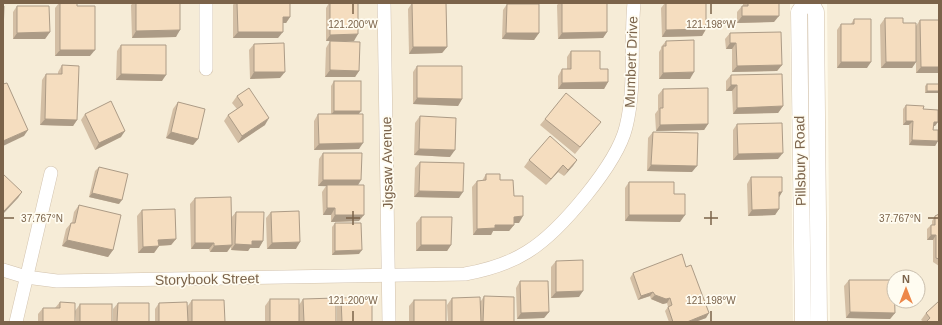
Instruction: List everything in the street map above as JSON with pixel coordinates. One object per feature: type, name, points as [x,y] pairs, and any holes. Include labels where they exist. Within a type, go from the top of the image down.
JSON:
[{"type":"street","points":[[206,3],[206,69]]},
{"type":"street","name":"Jigsaw Avenue","points":[[384,3],[389,322]]},
{"type":"street","name":"Mumbert Drive","points":[[388,276],[465,274],[491,269],[528,252],[566,219],[607,166],[626,129],[632,91],[634,3]]},
{"type":"street","name":"Pillsbury Road","points":[[803,322],[799,12],[805,3]]},
{"type":"street","name":"Pillsbury Road","points":[[811,3],[816,12],[819,322]]},
{"type":"street","points":[[16,322],[51,173]]},
{"type":"street","name":"Storybook Street","points":[[3,270],[26,277],[58,281],[388,276]]},
{"type":"shaded area","points":[[3,3],[790,3],[793,322],[3,322]]},
{"type":"shaded area","points":[[827,3],[939,3],[939,322],[830,322]]},
{"type":"building","points":[[60,3],[77,3],[77,6],[95,6],[95,50],[60,50]]},
{"type":"building","points":[[136,3],[180,3],[180,30],[136,31]]},
{"type":"building","points":[[237,3],[290,3],[290,17],[283,17],[283,32],[238,32]]},
{"type":"building","points":[[330,3],[358,3],[358,34],[330,35]]},
{"type":"building","points":[[412,3],[446,3],[447,47],[413,47]]},
{"type":"building","points":[[562,3],[607,3],[607,32],[562,33]]},
{"type":"building","points":[[666,3],[706,3],[706,29],[666,30]]},
{"type":"building","points":[[748,3],[779,3],[779,16],[742,16],[742,6],[748,6]]},
{"type":"building","points":[[507,4],[539,4],[539,33],[506,33]]},
{"type":"building","points":[[3,6],[4,6],[3,33]]},
{"type":"building","points":[[17,6],[49,6],[50,32],[17,33]]},
{"type":"building","points":[[885,18],[903,18],[903,23],[916,23],[916,62],[886,62]]},
{"type":"building","points":[[854,19],[871,19],[871,62],[841,62],[841,24],[854,24]]},
{"type":"building","points":[[920,20],[939,20],[939,67],[921,67]]},
{"type":"building","points":[[781,32],[782,65],[737,66],[736,43],[730,43],[730,33]]},
{"type":"building","points":[[694,40],[694,72],[663,73],[663,46],[666,46],[666,41]]},
{"type":"building","points":[[330,41],[360,42],[359,71],[330,70]]},
{"type":"building","points":[[284,43],[285,72],[254,72],[254,44]]},
{"type":"building","points":[[121,45],[166,45],[166,75],[121,74]]},
{"type":"building","points":[[571,51],[600,51],[600,69],[608,69],[608,82],[562,83],[562,69],[571,69]]},
{"type":"building","points":[[62,65],[79,66],[77,120],[45,119],[46,74],[62,74]]},
{"type":"building","points":[[417,66],[462,66],[462,99],[417,98]]},
{"type":"building","points":[[782,74],[783,106],[737,108],[737,85],[731,85],[731,75]]},
{"type":"building","points":[[334,81],[361,81],[361,111],[334,111]]},
{"type":"building","points":[[7,83],[28,130],[3,141],[3,84]]},
{"type":"building","points":[[927,84],[939,84],[939,91],[927,91]]},
{"type":"building","points":[[249,88],[269,118],[242,136],[228,115],[243,105],[237,96]]},
{"type":"building","points":[[708,88],[708,124],[660,125],[660,108],[663,108],[663,89]]},
{"type":"building","points":[[566,93],[601,122],[580,147],[545,119]]},
{"type":"building","points":[[111,101],[125,131],[99,143],[85,114]]},
{"type":"building","points":[[178,102],[205,109],[198,139],[171,132]]},
{"type":"building","points":[[906,105],[924,106],[923,109],[938,110],[938,122],[934,122],[933,130],[938,130],[938,141],[912,140],[913,121],[906,121]]},
{"type":"building","points":[[318,114],[363,114],[363,143],[319,144]]},
{"type":"building","points":[[420,116],[456,118],[455,150],[419,149]]},
{"type":"building","points":[[782,123],[783,153],[738,154],[737,124]]},
{"type":"building","points":[[653,132],[698,133],[697,166],[651,165]]},
{"type":"building","points":[[550,136],[577,160],[568,170],[563,165],[551,179],[529,160]]},
{"type":"building","points":[[323,153],[362,153],[361,180],[323,180]]},
{"type":"building","points":[[420,162],[464,163],[463,192],[419,191]]},
{"type":"building","points":[[99,167],[128,174],[122,200],[92,193]]},
{"type":"building","points":[[3,174],[22,192],[3,212]]},
{"type":"building","points":[[486,174],[500,174],[500,180],[513,180],[514,196],[523,196],[523,216],[514,217],[514,225],[495,225],[495,228],[477,229],[477,181],[486,180]]},
{"type":"building","points":[[751,177],[782,177],[782,192],[779,192],[779,209],[752,210]]},
{"type":"building","points":[[629,182],[674,182],[674,194],[685,194],[685,215],[629,215]]},
{"type":"building","points":[[327,185],[364,185],[364,215],[335,215],[335,208],[327,208]]},
{"type":"building","points":[[231,197],[232,245],[214,246],[214,243],[195,243],[195,198]]},
{"type":"building","points":[[79,205],[121,215],[113,250],[67,240],[71,223],[75,223]]},
{"type":"building","points":[[175,209],[176,239],[158,240],[159,246],[143,247],[142,210]]},
{"type":"building","points":[[299,211],[300,242],[272,243],[271,212]]},
{"type":"building","points":[[236,212],[264,212],[263,241],[252,241],[252,245],[235,244]]},
{"type":"building","points":[[939,214],[939,259],[936,258],[936,235],[931,235],[931,225],[935,225],[935,216]]},
{"type":"building","points":[[421,217],[452,217],[451,245],[421,245]]},
{"type":"building","points":[[335,223],[361,223],[362,250],[335,251]]},
{"type":"building","points":[[682,254],[686,267],[691,265],[709,313],[687,322],[673,322],[668,307],[672,305],[670,298],[666,299],[655,295],[653,292],[641,296],[633,273]]},
{"type":"building","points":[[583,260],[583,291],[556,292],[556,261]]},
{"type":"building","points":[[849,280],[886,280],[886,309],[895,309],[895,313],[850,312]]},
{"type":"building","points":[[520,281],[548,281],[549,312],[521,313]]},
{"type":"building","points":[[484,296],[514,297],[514,322],[483,322]]},
{"type":"building","points":[[372,297],[372,322],[342,322],[341,298]]},
{"type":"building","points":[[480,297],[481,322],[452,322],[452,298]]},
{"type":"building","points":[[336,298],[336,322],[304,322],[303,299]]},
{"type":"building","points":[[270,299],[299,299],[299,322],[270,322]]},
{"type":"building","points":[[192,300],[224,300],[225,322],[192,322]]},
{"type":"building","points":[[414,300],[446,300],[446,322],[414,322]]},
{"type":"building","points":[[939,301],[939,322],[926,322],[930,318],[926,313]]},
{"type":"building","points":[[60,302],[75,303],[75,322],[43,322],[43,308],[60,308]]},
{"type":"building","points":[[187,302],[188,322],[159,322],[159,303]]},
{"type":"building","points":[[118,303],[149,303],[149,322],[117,322]]},
{"type":"building","points":[[80,304],[112,304],[112,322],[80,322]]}]
